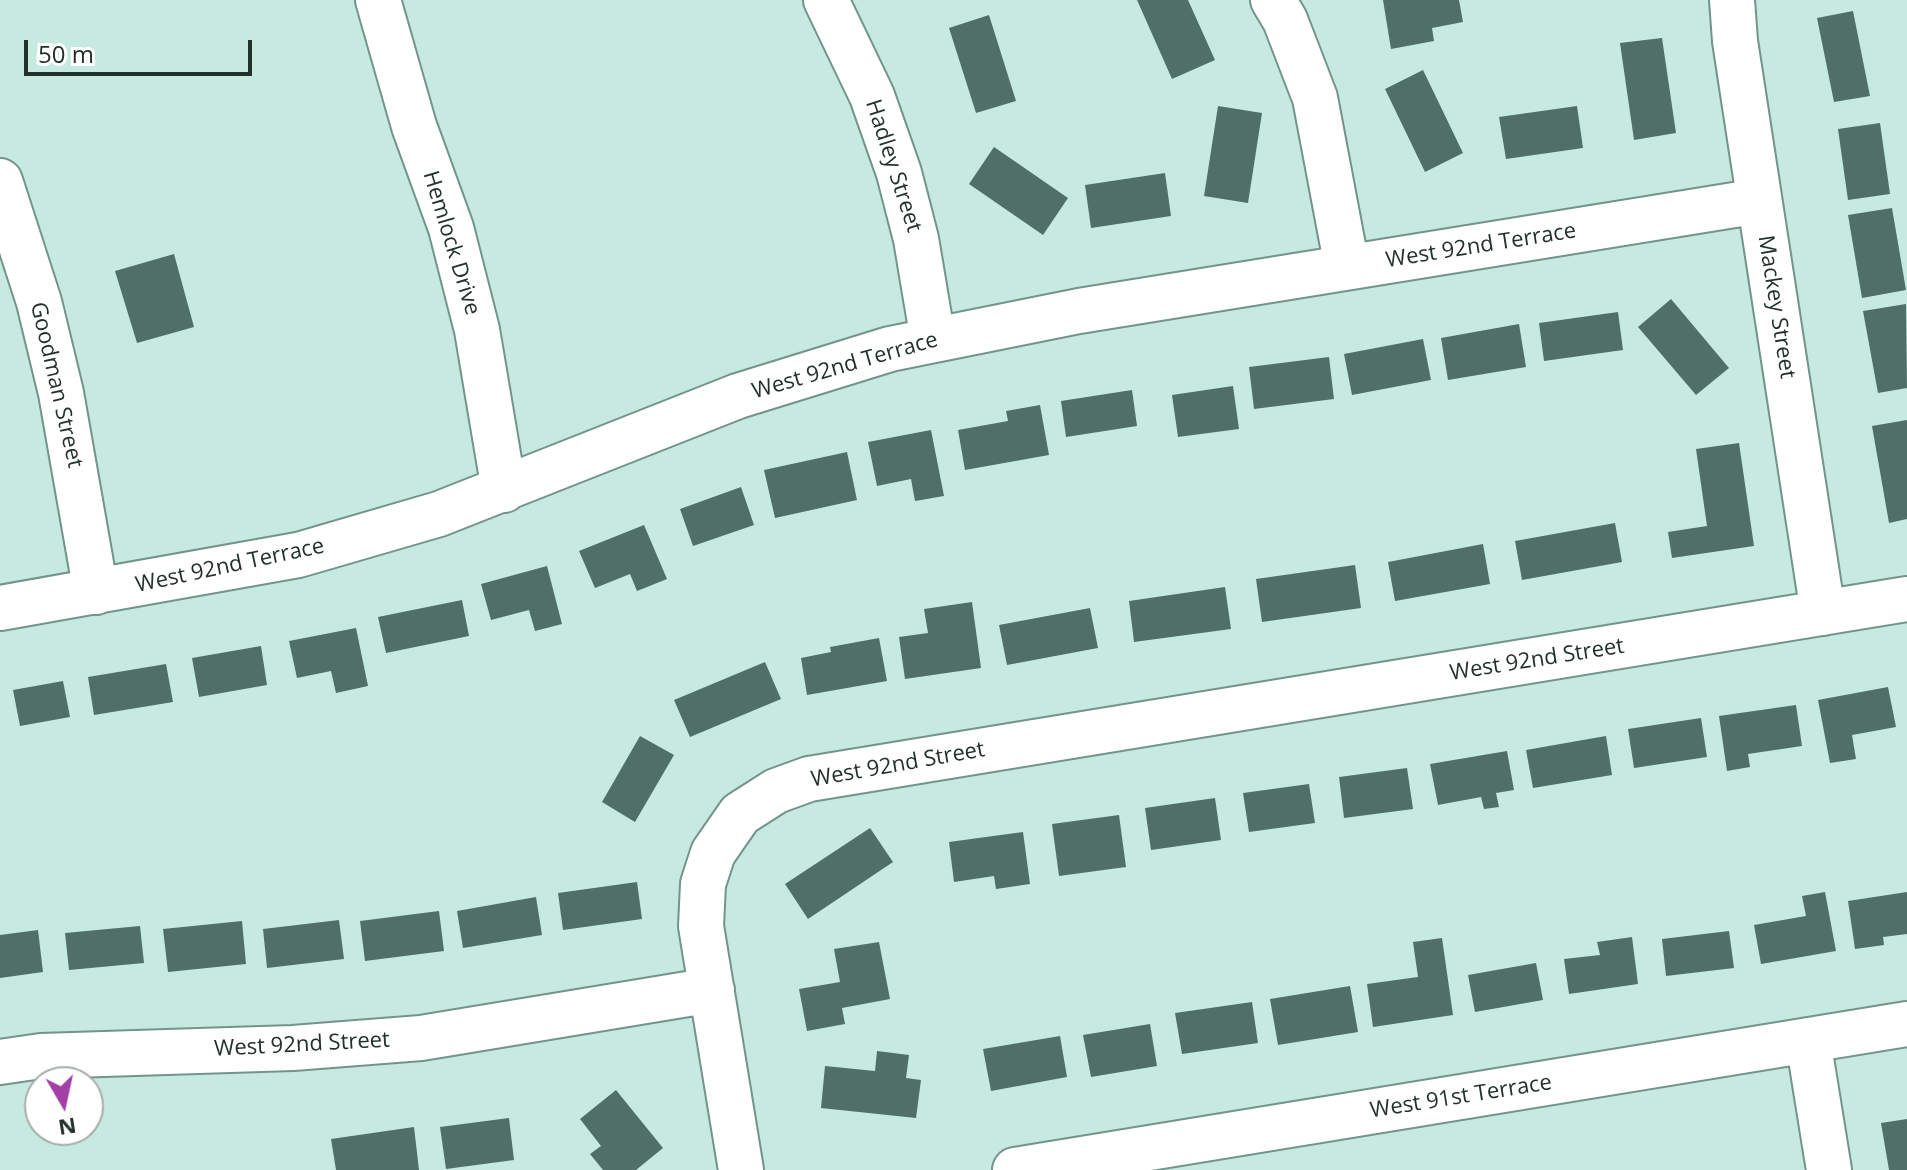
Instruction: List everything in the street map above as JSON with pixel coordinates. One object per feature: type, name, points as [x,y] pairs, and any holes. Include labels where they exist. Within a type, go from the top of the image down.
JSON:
[{"type":"street","name":"Hemlock Drive","points":[[378,0],[414,126],[451,228],[477,330],[504,490]]},
{"type":"street","name":"Hadley Street","points":[[826,0],[872,96],[899,173],[916,239],[933,340]]},
{"type":"street","points":[[1273,0],[1285,20],[1315,98],[1347,267]]},
{"type":"street","name":"Mackey Street","points":[[1732,0],[1735,41],[1823,613]]},
{"type":"street","name":"Goodman Street","points":[[0,181],[39,302],[61,393],[96,592]]},
{"type":"street","name":"West 92nd Terrace","points":[[0,608],[298,555],[439,514],[738,396],[890,349],[1079,311],[1759,201]]},
{"type":"street","name":"West 92nd Street","points":[[0,1062],[41,1056],[293,1048],[421,1038],[712,990],[701,926],[703,884],[713,853],[740,814],[776,791],[809,779],[1907,599]]},
{"type":"street","points":[[712,990],[741,1170]]},
{"type":"street","name":"West 91st Terrace","points":[[1015,1170],[1907,1024]]},
{"type":"street","points":[[1808,1040],[1829,1170]]},
{"type":"building","points":[[1137,0],[1188,0],[1215,60],[1172,79]]},
{"type":"building","points":[[1383,0],[1459,0],[1463,22],[1432,28],[1434,41],[1391,49]]},
{"type":"building","points":[[1853,11],[1870,96],[1834,102],[1817,18]]},
{"type":"building","points":[[989,15],[1016,101],[976,113],[949,28]]},
{"type":"building","points":[[1662,38],[1676,133],[1634,140],[1620,43]]},
{"type":"building","points":[[1423,70],[1463,153],[1425,172],[1385,89]]},
{"type":"building","points":[[1218,106],[1262,113],[1248,203],[1204,196]]},
{"type":"building","points":[[1577,106],[1583,148],[1506,159],[1499,117]]},
{"type":"building","points":[[1880,123],[1890,194],[1848,200],[1838,129]]},
{"type":"building","points":[[994,147],[1068,198],[1043,235],[969,184]]},
{"type":"building","points":[[1165,173],[1171,216],[1091,228],[1085,185]]},
{"type":"building","points":[[1892,208],[1906,290],[1862,298],[1848,215]]},
{"type":"building","points":[[174,254],[194,327],[137,343],[115,271]]},
{"type":"building","points":[[1671,299],[1729,368],[1696,395],[1638,327]]},
{"type":"building","points":[[1906,304],[1907,388],[1878,393],[1863,311]]},
{"type":"building","points":[[1618,312],[1623,350],[1544,361],[1539,323]]},
{"type":"building","points":[[1519,324],[1526,367],[1448,380],[1441,338]]},
{"type":"building","points":[[1423,339],[1431,380],[1352,395],[1344,354]]},
{"type":"building","points":[[1329,357],[1334,399],[1254,409],[1249,367]]},
{"type":"building","points":[[1233,386],[1239,429],[1178,437],[1172,395]]},
{"type":"building","points":[[1132,390],[1137,426],[1066,437],[1061,401]]},
{"type":"building","points":[[1040,405],[1049,455],[965,470],[958,430],[1008,421],[1006,411]]},
{"type":"building","points":[[1907,420],[1907,519],[1889,523],[1872,426]]},
{"type":"building","points":[[931,430],[944,496],[915,501],[911,479],[877,486],[868,442]]},
{"type":"building","points":[[1739,443],[1754,546],[1672,558],[1668,532],[1707,526],[1696,449]]},
{"type":"building","points":[[847,452],[857,500],[775,518],[764,470]]},
{"type":"building","points":[[741,487],[754,525],[693,546],[680,509]]},
{"type":"building","points":[[1615,523],[1622,562],[1522,580],[1515,541]]},
{"type":"building","points":[[644,525],[667,579],[637,591],[630,574],[595,588],[579,551]]},
{"type":"building","points":[[1483,544],[1490,584],[1395,601],[1388,562]]},
{"type":"building","points":[[1355,565],[1361,608],[1262,622],[1256,579]]},
{"type":"building","points":[[547,566],[562,624],[535,631],[529,610],[491,620],[481,584]]},
{"type":"building","points":[[1225,587],[1231,629],[1134,642],[1129,601]]},
{"type":"building","points":[[462,600],[469,636],[386,653],[378,617]]},
{"type":"building","points":[[972,602],[981,668],[905,679],[899,637],[928,633],[924,609]]},
{"type":"building","points":[[1090,608],[1098,648],[1007,665],[999,625]]},
{"type":"building","points":[[356,628],[368,686],[336,693],[331,671],[297,678],[289,641]]},
{"type":"building","points":[[879,638],[887,681],[807,695],[801,658],[831,652],[830,647]]},
{"type":"building","points":[[261,646],[267,685],[199,697],[192,658]]},
{"type":"building","points":[[765,662],[781,699],[690,737],[674,700]]},
{"type":"building","points":[[166,664],[173,702],[94,715],[88,677]]},
{"type":"building","points":[[63,681],[70,717],[20,726],[13,690]]},
{"type":"building","points":[[1888,687],[1896,727],[1852,735],[1856,759],[1830,763],[1818,700]]},
{"type":"building","points":[[1796,705],[1802,746],[1748,754],[1750,767],[1727,771],[1719,716]]},
{"type":"building","points":[[1701,718],[1707,757],[1634,768],[1628,729]]},
{"type":"building","points":[[640,736],[674,755],[635,822],[602,802]]},
{"type":"building","points":[[1606,736],[1612,775],[1533,788],[1526,750]]},
{"type":"building","points":[[1507,751],[1514,790],[1496,793],[1499,807],[1484,809],[1481,797],[1438,805],[1430,764]]},
{"type":"building","points":[[1407,768],[1413,809],[1344,818],[1339,777]]},
{"type":"building","points":[[1309,784],[1315,823],[1249,832],[1243,793]]},
{"type":"building","points":[[1215,798],[1221,840],[1151,850],[1145,808]]},
{"type":"building","points":[[1119,815],[1126,867],[1059,876],[1052,824]]},
{"type":"building","points":[[870,828],[893,862],[808,919],[785,884]]},
{"type":"building","points":[[1023,832],[1030,884],[996,889],[994,876],[954,882],[949,842]]},
{"type":"building","points":[[637,882],[642,919],[563,930],[558,893]]},
{"type":"building","points":[[1825,892],[1836,951],[1761,964],[1754,925],[1806,916],[1802,896]]},
{"type":"building","points":[[1907,892],[1907,934],[1883,937],[1884,945],[1855,949],[1848,901]]},
{"type":"building","points":[[536,897],[542,935],[463,948],[457,911]]},
{"type":"building","points":[[439,911],[444,951],[365,961],[360,921]]},
{"type":"building","points":[[339,920],[344,959],[267,968],[263,929]]},
{"type":"building","points":[[242,921],[246,964],[168,972],[163,929]]},
{"type":"building","points":[[140,926],[144,963],[69,970],[65,933]]},
{"type":"building","points":[[38,930],[43,972],[0,978],[0,935]]},
{"type":"building","points":[[1729,931],[1734,968],[1666,976],[1662,939]]},
{"type":"building","points":[[1632,937],[1638,984],[1569,994],[1564,959],[1600,955],[1597,942]]},
{"type":"building","points":[[1442,938],[1453,1015],[1373,1027],[1367,984],[1418,977],[1413,942]]},
{"type":"building","points":[[879,942],[890,999],[842,1008],[845,1024],[807,1031],[799,989],[840,982],[834,949]]},
{"type":"building","points":[[1536,963],[1543,1000],[1475,1012],[1468,975]]},
{"type":"building","points":[[1350,986],[1358,1032],[1278,1045],[1270,999]]},
{"type":"building","points":[[1252,1002],[1258,1043],[1182,1054],[1175,1013]]},
{"type":"building","points":[[1150,1024],[1157,1066],[1091,1077],[1083,1035]]},
{"type":"building","points":[[1060,1036],[1067,1077],[991,1091],[983,1049]]},
{"type":"building","points":[[877,1051],[909,1055],[906,1078],[921,1080],[916,1118],[821,1108],[825,1066],[875,1071]]},
{"type":"building","points":[[616,1090],[663,1148],[636,1170],[603,1170],[590,1154],[601,1146],[580,1119]]},
{"type":"building","points":[[509,1118],[514,1160],[446,1169],[440,1127]]},
{"type":"building","points":[[1907,1119],[1907,1170],[1889,1170],[1881,1123]]},
{"type":"building","points":[[414,1127],[419,1170],[336,1170],[331,1139]]}]
